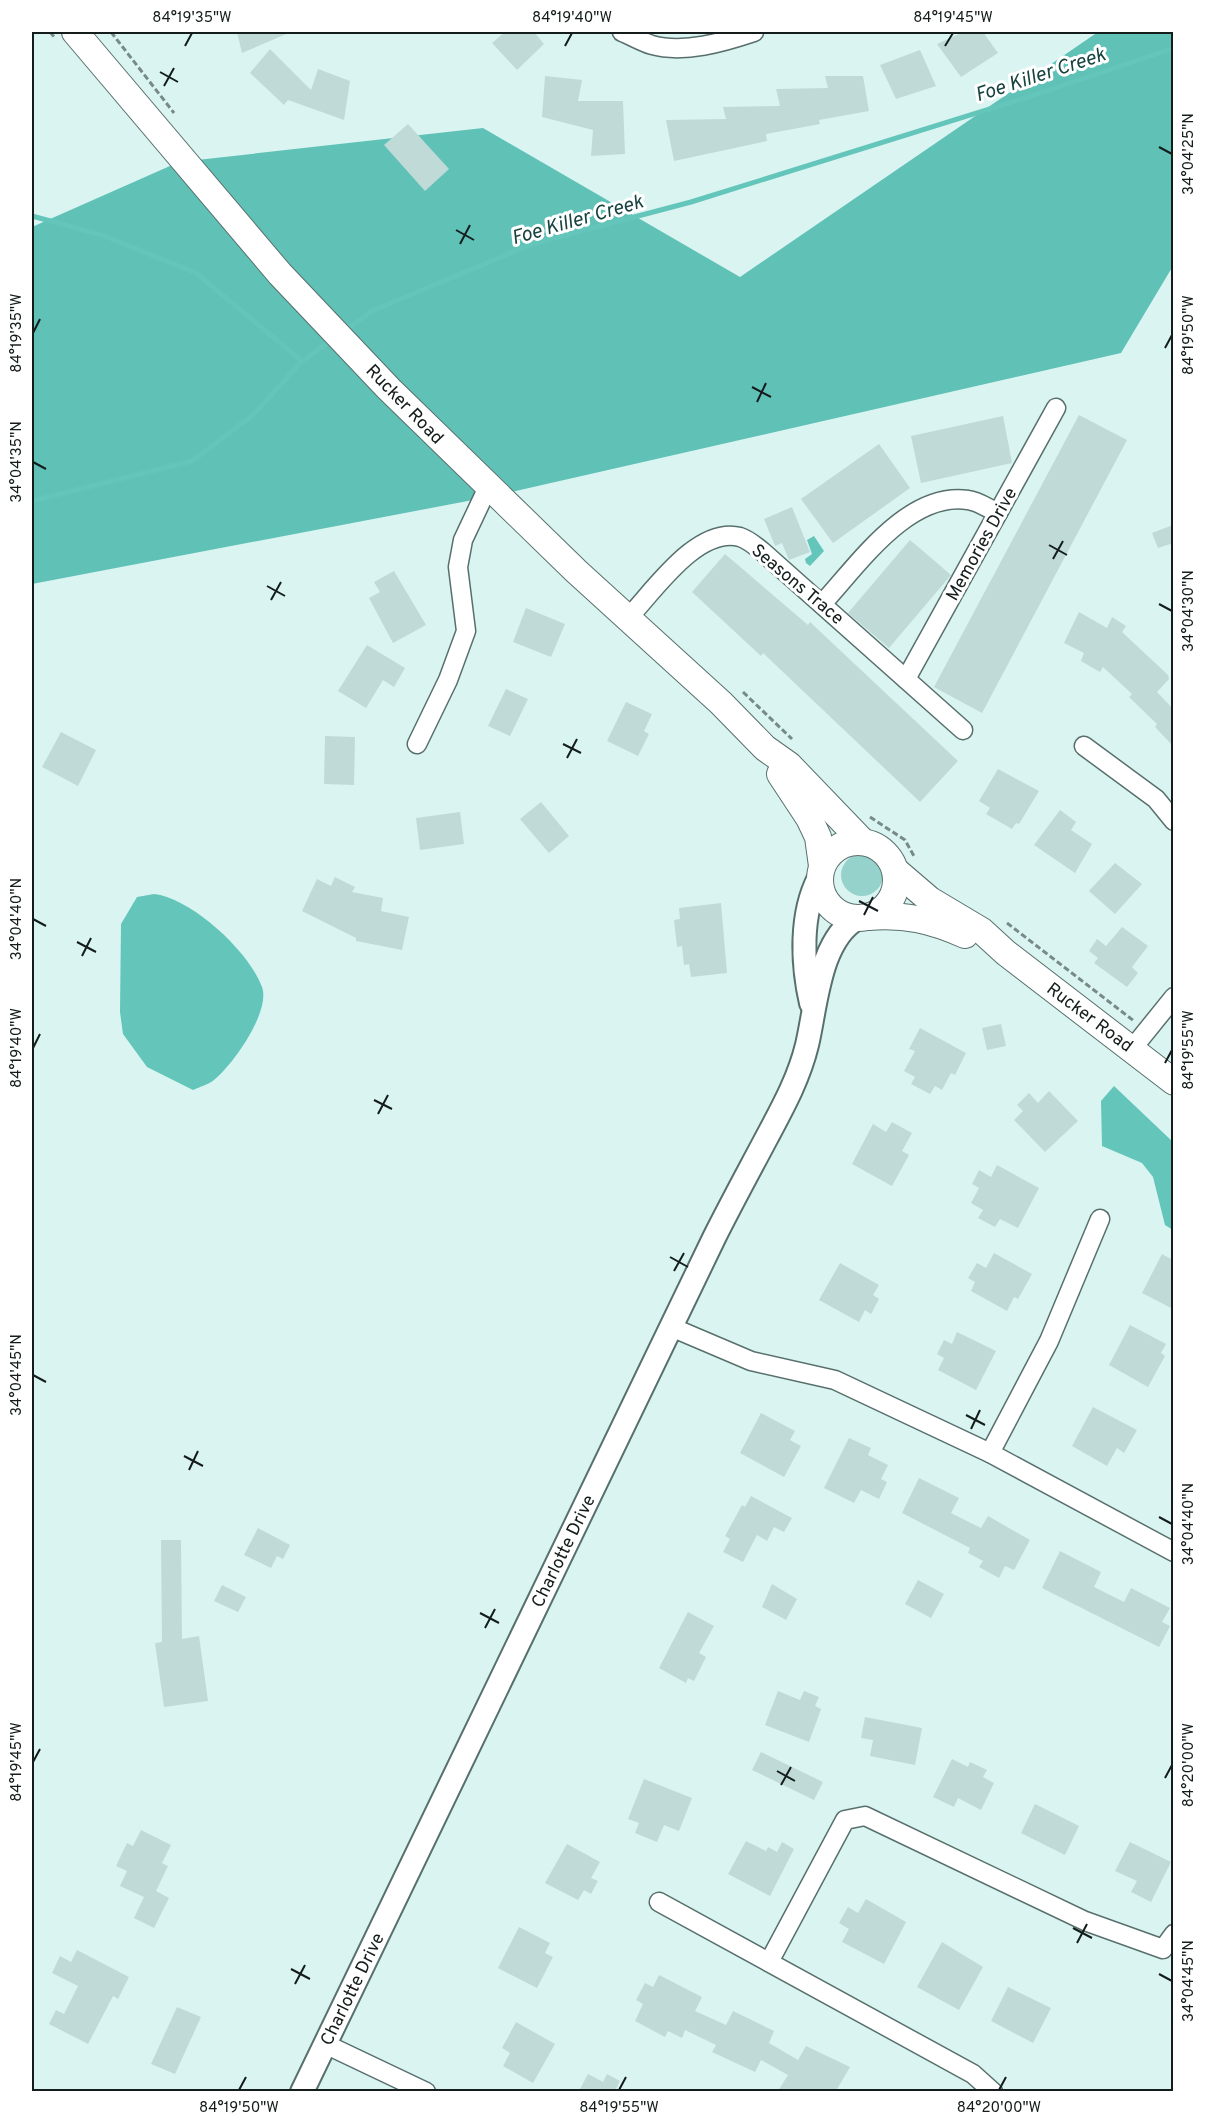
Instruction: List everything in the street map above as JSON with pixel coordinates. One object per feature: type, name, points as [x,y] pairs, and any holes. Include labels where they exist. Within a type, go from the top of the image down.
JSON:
[{"type":"main road","name":"Rucker Road","points":[[75,32],[186,166],[320,317],[488,487],[722,703],[765,748],[789,765],[863,842]]},
{"type":"main road","name":"Rucker Road","points":[[765,748],[819,837],[820,872]]},
{"type":"main road","points":[[863,842],[879,847],[888,856],[895,870],[895,892],[889,903],[863,918],[843,916],[833,910],[824,900],[820,872],[831,852],[842,845],[863,842]]},
{"type":"main road","name":"Rucker Road","points":[[895,870],[930,900],[982,931],[1006,953]]},
{"type":"main road","name":"Rucker Road","points":[[863,918],[897,914],[941,924],[1006,953],[1139,1039],[1173,1082]]},
{"type":"street","points":[[622,32],[653,46],[679,47],[705,45],[754,32]]},
{"type":"street","name":"Memories Drive","points":[[906,679],[1056,408]]},
{"type":"street","points":[[417,744],[448,680],[466,631],[458,567],[463,540],[488,487]]},
{"type":"street","points":[[822,604],[894,525],[928,504],[968,500],[998,513]]},
{"type":"street","name":"Seasons Trace","points":[[628,618],[688,553],[711,538],[740,537],[763,552],[963,730]]},
{"type":"street","points":[[1084,747],[1156,799],[1173,821]]},
{"type":"street","name":"Charlotte Drive","points":[[812,1008],[808,990],[805,920],[811,894],[820,872]]},
{"type":"street","name":"Charlotte Drive","points":[[302,2091],[670,1327],[797,1078],[807,1044],[812,1008],[829,952],[840,935],[863,918]]},
{"type":"street","points":[[1139,1039],[1173,997]]},
{"type":"street","points":[[990,1453],[1049,1341],[1100,1219]]},
{"type":"street","points":[[670,1327],[751,1361],[835,1380],[990,1453],[1173,1552]]},
{"type":"street","points":[[769,1962],[845,1820],[865,1816],[1084,1922],[1163,1948],[1173,1934]]},
{"type":"street","points":[[659,1902],[973,2074],[993,2091]]},
{"type":"street","points":[[325,2044],[426,2091]]},
{"type":"path","points":[[740,690],[797,744]]},
{"type":"path","points":[[865,815],[905,840],[920,868]]},
{"type":"path","points":[[999,917],[1139,1039]]},
{"type":"shaded area","points":[[1098,32],[1173,32],[1173,266],[1121,353],[494,496],[32,584],[32,227],[179,162],[483,128],[740,277]]},
{"type":"shaded area","points":[[814,536],[824,551],[810,566],[805,559],[812,554],[807,540]]},
{"type":"shaded area","points":[[862,854],[877,860],[883,875],[877,890],[862,896],[847,890],[841,875],[847,860]]},
{"type":"shaded area","points":[[154,894],[185,905],[217,928],[245,958],[262,987],[261,1010],[240,1050],[214,1080],[193,1090],[147,1067],[123,1034],[120,1012],[121,924],[137,897]]},
{"type":"shaded area","points":[[1114,1086],[1173,1142],[1173,1230],[1165,1225],[1153,1177],[1142,1163],[1102,1146],[1101,1101]]},
{"type":"building","points":[[237,32],[291,32],[242,53]]},
{"type":"building","points":[[505,32],[534,32],[544,44],[517,70],[492,43]]},
{"type":"building","points":[[963,32],[983,32],[998,53],[961,77],[937,44]]},
{"type":"building","points":[[270,49],[311,90],[318,69],[350,81],[344,120],[288,100],[284,105],[250,73]]},
{"type":"building","points":[[920,50],[936,86],[896,99],[880,65]]},
{"type":"building","points":[[545,76],[582,80],[578,101],[623,101],[625,154],[591,156],[593,130],[542,117]]},
{"type":"building","points":[[825,76],[863,76],[869,111],[819,120],[820,124],[766,134],[767,141],[674,161],[666,120],[726,119],[723,107],[780,106],[776,89],[828,88]]},
{"type":"building","points":[[408,124],[449,169],[425,191],[384,145]]},
{"type":"building","points":[[1079,415],[1127,440],[982,713],[934,687]]},
{"type":"building","points":[[1003,416],[1012,463],[921,483],[911,436]]},
{"type":"building","points":[[879,444],[910,488],[833,543],[801,499]]},
{"type":"building","points":[[792,507],[810,552],[789,560],[782,543],[775,546],[764,519]]},
{"type":"building","points":[[1173,525],[1173,543],[1158,548],[1152,533]]},
{"type":"building","points":[[910,540],[951,575],[889,648],[848,613]]},
{"type":"building","points":[[725,554],[808,625],[810,622],[958,761],[920,802],[763,653],[761,656],[692,592]]},
{"type":"building","points":[[394,571],[426,625],[393,643],[369,598],[380,592],[374,582]]},
{"type":"building","points":[[526,608],[565,624],[551,657],[513,642]]},
{"type":"building","points":[[1079,612],[1107,628],[1112,617],[1126,626],[1122,632],[1168,675],[1169,679],[1157,692],[1173,709],[1173,746],[1155,727],[1157,724],[1129,697],[1132,694],[1103,667],[1100,672],[1081,661],[1084,653],[1064,643]]},
{"type":"building","points":[[367,645],[405,668],[394,687],[383,680],[366,708],[338,691]]},
{"type":"building","points":[[506,689],[528,699],[510,736],[488,726]]},
{"type":"building","points":[[626,702],[652,714],[644,731],[649,734],[638,756],[607,741]]},
{"type":"building","points":[[61,732],[96,750],[78,786],[42,767]]},
{"type":"building","points":[[325,736],[355,737],[354,785],[324,784]]},
{"type":"building","points":[[998,769],[1039,791],[1019,824],[1016,823],[1012,829],[986,814],[990,808],[979,801]]},
{"type":"building","points":[[541,802],[569,836],[549,853],[520,819]]},
{"type":"building","points":[[1060,810],[1076,822],[1071,830],[1092,844],[1075,873],[1034,845]]},
{"type":"building","points":[[460,812],[464,844],[420,850],[416,818]]},
{"type":"building","points":[[1115,863],[1142,884],[1115,914],[1089,891]]},
{"type":"building","points":[[335,877],[355,887],[352,892],[383,898],[381,911],[409,917],[402,950],[356,941],[356,938],[302,911],[317,879],[331,886]]},
{"type":"building","points":[[721,903],[727,973],[691,977],[689,964],[684,965],[682,946],[677,947],[674,920],[680,919],[679,908]]},
{"type":"building","points":[[1122,927],[1148,946],[1132,967],[1138,973],[1127,987],[1094,963],[1098,958],[1089,951],[1097,939],[1106,946]]},
{"type":"building","points":[[1001,1024],[1006,1046],[987,1050],[982,1028]]},
{"type":"building","points":[[920,1028],[966,1053],[955,1075],[951,1073],[942,1090],[935,1086],[930,1094],[911,1084],[915,1077],[904,1071],[915,1051],[909,1049]]},
{"type":"building","points":[[1049,1091],[1078,1121],[1045,1152],[1014,1120],[1023,1111],[1017,1105],[1029,1093],[1038,1103]]},
{"type":"building","points":[[892,1122],[912,1133],[902,1151],[909,1155],[892,1186],[852,1164],[873,1124],[886,1132]]},
{"type":"building","points":[[997,1165],[1039,1188],[1018,1228],[1000,1219],[995,1227],[978,1218],[983,1210],[971,1203],[979,1188],[972,1184],[979,1170],[991,1177]]},
{"type":"building","points":[[994,1253],[1032,1274],[1018,1299],[1014,1297],[1007,1311],[971,1291],[975,1282],[968,1278],[977,1263],[986,1268]]},
{"type":"building","points":[[1162,1254],[1173,1260],[1173,1309],[1142,1293]]},
{"type":"building","points":[[840,1263],[879,1285],[873,1295],[879,1299],[871,1314],[865,1310],[859,1322],[819,1300]]},
{"type":"building","points":[[1130,1325],[1166,1344],[1161,1353],[1165,1356],[1148,1387],[1109,1365]]},
{"type":"building","points":[[957,1332],[996,1351],[976,1390],[938,1370],[944,1358],[937,1354],[944,1340],[952,1344]]},
{"type":"building","points":[[1093,1407],[1137,1430],[1124,1453],[1117,1448],[1107,1466],[1072,1446]]},
{"type":"building","points":[[761,1413],[795,1431],[790,1440],[801,1446],[784,1477],[740,1453]]},
{"type":"building","points":[[849,1438],[871,1448],[868,1455],[888,1465],[881,1479],[887,1482],[879,1499],[861,1490],[854,1503],[824,1488]]},
{"type":"building","points":[[919,1478],[959,1498],[951,1513],[981,1528],[988,1516],[1030,1540],[1014,1570],[1005,1566],[999,1578],[979,1567],[983,1561],[968,1553],[970,1548],[902,1513]]},
{"type":"building","points":[[751,1496],[792,1518],[784,1532],[774,1527],[767,1541],[757,1535],[743,1562],[723,1552],[730,1539],[725,1536],[742,1505],[745,1507]]},
{"type":"building","points":[[258,1528],[290,1545],[283,1559],[277,1556],[271,1568],[244,1555]]},
{"type":"building","points":[[161,1540],[181,1540],[182,1639],[199,1636],[208,1701],[164,1707],[155,1643],[162,1642]]},
{"type":"building","points":[[1060,1551],[1101,1572],[1094,1587],[1124,1602],[1131,1588],[1170,1608],[1162,1622],[1170,1626],[1159,1647],[1042,1588]]},
{"type":"building","points":[[918,1580],[944,1594],[931,1618],[905,1604]]},
{"type":"building","points":[[772,1584],[797,1599],[786,1620],[762,1607]]},
{"type":"building","points":[[222,1585],[246,1597],[238,1612],[214,1601]]},
{"type":"building","points":[[688,1612],[714,1626],[699,1653],[706,1657],[694,1681],[688,1678],[686,1683],[659,1668]]},
{"type":"building","points":[[778,1691],[800,1700],[804,1691],[819,1697],[815,1706],[821,1709],[809,1742],[765,1725]]},
{"type":"building","points":[[865,1717],[922,1728],[915,1765],[870,1756],[873,1740],[861,1738]]},
{"type":"building","points":[[761,1752],[823,1782],[814,1800],[752,1770]]},
{"type":"building","points":[[952,1759],[968,1767],[970,1762],[987,1770],[983,1777],[994,1783],[981,1810],[958,1798],[954,1807],[933,1797]]},
{"type":"building","points":[[644,1779],[692,1798],[679,1831],[664,1825],[657,1842],[635,1833],[639,1823],[628,1819]]},
{"type":"building","points":[[1035,1804],[1079,1826],[1065,1855],[1021,1833]]},
{"type":"building","points":[[141,1830],[171,1845],[162,1863],[168,1866],[156,1891],[169,1898],[154,1928],[134,1918],[144,1897],[120,1886],[127,1871],[116,1866],[127,1843],[133,1846]]},
{"type":"building","points":[[746,1841],[766,1851],[768,1847],[777,1852],[782,1842],[794,1849],[770,1896],[728,1874]]},
{"type":"building","points":[[1130,1842],[1171,1862],[1151,1902],[1131,1892],[1137,1881],[1115,1871]]},
{"type":"building","points":[[567,1844],[600,1862],[591,1878],[598,1881],[591,1894],[584,1890],[578,1900],[545,1883]]},
{"type":"building","points":[[866,1899],[906,1922],[884,1964],[842,1942],[849,1929],[839,1923],[848,1907],[858,1913]]},
{"type":"building","points":[[519,1927],[550,1943],[545,1953],[553,1957],[537,1988],[498,1968]]},
{"type":"building","points":[[942,1942],[983,1967],[959,2010],[917,1987]]},
{"type":"building","points":[[77,1950],[129,1977],[118,1999],[113,1996],[88,2044],[49,2024],[56,2010],[64,2014],[78,1986],[52,1973],[60,1956],[71,1962]]},
{"type":"building","points":[[659,1975],[702,1997],[695,2011],[726,2025],[733,2011],[774,2031],[769,2043],[798,2060],[806,2046],[850,2067],[836,2091],[778,2091],[788,2075],[761,2060],[755,2072],[712,2052],[716,2045],[685,2030],[682,2038],[668,2031],[665,2037],[635,2021],[643,2004],[636,2000],[645,1983],[653,1987]]},
{"type":"building","points":[[1008,1987],[1051,2008],[1033,2043],[991,2021]]},
{"type":"building","points":[[177,2007],[201,2017],[175,2074],[151,2064]]},
{"type":"building","points":[[516,2022],[555,2044],[533,2083],[503,2066],[510,2053],[502,2048]]},
{"type":"building","points":[[588,2074],[603,2082],[607,2074],[620,2081],[616,2089],[622,2091],[579,2091]]},
{"type":"waterway","name":"Foe Killer Creek","points":[[343,332],[372,311],[532,244],[691,202],[1028,97],[1174,48]]},
{"type":"waterway","name":"Foe Killer Creek","points":[[32,216],[102,235],[196,273],[302,361],[333,339]]},
{"type":"waterway","points":[[32,501],[192,461],[253,415],[302,361]]}]
